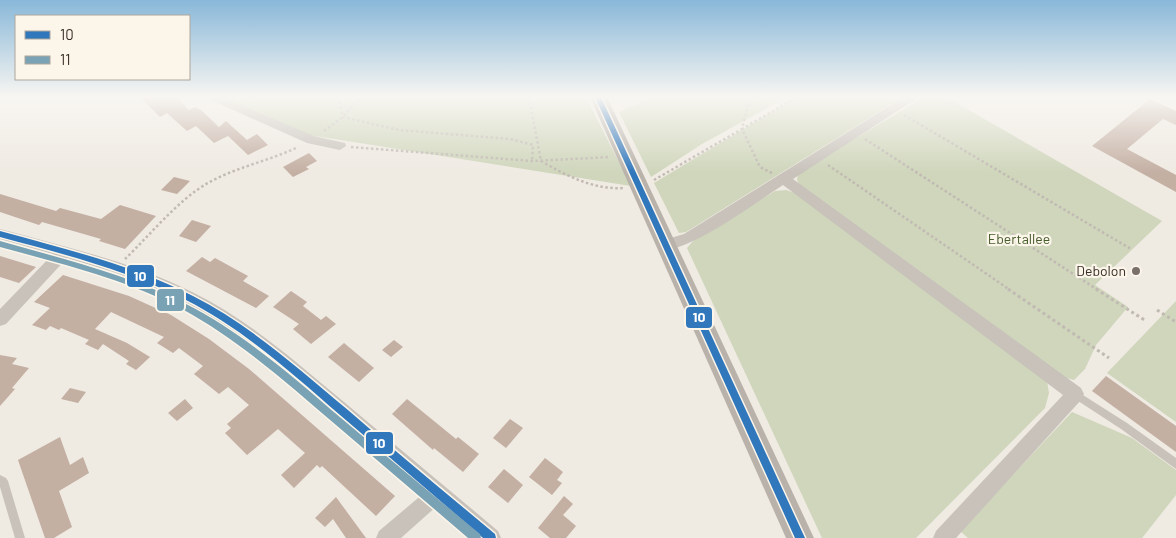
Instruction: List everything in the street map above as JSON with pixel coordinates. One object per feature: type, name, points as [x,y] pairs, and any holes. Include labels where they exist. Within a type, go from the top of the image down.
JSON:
[{"type":"street","points":[[269,122],[311,140],[340,146]]},
{"type":"street","points":[[610,122],[800,538]]},
{"type":"street","points":[[666,245],[689,238],[872,122]]},
{"type":"street","points":[[782,178],[1075,394],[943,538]]},
{"type":"street","points":[[0,234],[116,268],[174,290],[235,324],[268,348],[491,538]]},
{"type":"street","points":[[0,319],[64,252]]},
{"type":"street","points":[[386,538],[438,492]]},
{"type":"lane","points":[[1075,394],[1124,426],[1176,464]]},
{"type":"lane","points":[[0,480],[2,481],[20,538]]},
{"type":"path","points":[[116,268],[190,196],[208,183],[233,172],[275,158],[311,140],[336,122]]},
{"type":"path","points":[[365,122],[399,130],[510,139],[533,145],[532,161]]},
{"type":"path","points":[[534,122],[541,162]]},
{"type":"path","points":[[744,122],[742,129],[760,167],[782,178]]},
{"type":"path","points":[[541,162],[561,173],[604,188],[616,190],[638,185],[665,175],[754,122]]},
{"type":"path","points":[[916,122],[1131,249]]},
{"type":"path","points":[[856,132],[1146,321]]},
{"type":"path","points":[[340,146],[541,162],[625,155]]},
{"type":"path","points":[[816,157],[1109,358]]},
{"type":"path","points":[[1157,310],[1176,322]]},
{"type":"green space","points":[[275,122],[599,122],[631,186],[303,134]]},
{"type":"green space","points":[[624,122],[742,122],[702,144],[651,177]]},
{"type":"green space","points":[[755,122],[863,122],[686,232],[679,233],[654,183]]},
{"type":"green space","name":"Ebertallee","points":[[882,122],[990,122],[1162,221],[1095,285],[1128,307],[1096,345],[1085,369],[1074,380],[1056,375],[801,188],[797,180],[798,173]]},
{"type":"green space","points":[[786,190],[795,193],[1047,381],[1049,393],[1045,408],[916,538],[822,538],[687,248],[693,241],[775,191]]},
{"type":"green space","points":[[1176,301],[1176,422],[1107,373]]},
{"type":"green space","points":[[1072,412],[1132,438],[1176,470],[1176,495],[1142,538],[968,538],[960,531]]},
{"type":"building","points":[[177,122],[214,122],[219,127],[227,122],[247,140],[257,134],[268,145],[248,155],[228,136],[214,143],[196,126],[187,131]]},
{"type":"building","points":[[1121,122],[1159,122],[1127,149],[1176,175],[1176,192],[1092,146]]},
{"type":"building","points":[[309,153],[317,161],[306,167],[309,169],[293,177],[283,167]]},
{"type":"building","points":[[174,177],[190,181],[177,194],[161,190]]},
{"type":"building","points":[[0,194],[56,211],[60,208],[101,219],[120,205],[156,216],[125,249],[99,241],[101,239],[42,222],[39,225],[0,212]]},
{"type":"building","points":[[192,220],[211,226],[196,242],[179,236]]},
{"type":"building","points":[[0,256],[36,267],[19,283],[0,277]]},
{"type":"building","points":[[202,257],[210,262],[215,258],[248,276],[243,281],[269,296],[256,308],[186,271]]},
{"type":"building","points":[[63,275],[129,296],[171,315],[209,339],[249,369],[395,496],[376,516],[322,466],[320,468],[317,465],[294,488],[281,475],[305,453],[278,429],[247,455],[225,433],[231,428],[227,424],[249,405],[228,387],[219,394],[194,374],[203,366],[179,348],[173,353],[157,343],[164,337],[111,312],[95,329],[127,343],[150,357],[136,370],[126,364],[129,361],[103,344],[98,350],[85,344],[89,340],[61,328],[59,330],[50,326],[46,330],[32,325],[50,308],[34,302]]},
{"type":"building","points":[[291,291],[307,302],[303,306],[321,320],[326,316],[336,324],[311,344],[293,329],[299,324],[273,307]]},
{"type":"building","points":[[394,340],[403,347],[391,357],[382,350]]},
{"type":"building","points":[[344,343],[374,368],[359,382],[328,357]]},
{"type":"building","points":[[0,355],[17,358],[12,364],[29,368],[12,388],[15,389],[0,406]]},
{"type":"building","points":[[1106,376],[1176,426],[1176,452],[1092,391]]},
{"type":"building","points":[[70,388],[86,392],[78,403],[61,399]]},
{"type":"building","points":[[185,399],[193,408],[177,421],[168,413]]},
{"type":"building","points":[[407,399],[456,439],[458,437],[479,454],[463,472],[434,448],[433,450],[392,414]]},
{"type":"building","points":[[510,419],[523,428],[506,448],[493,438]]},
{"type":"building","points":[[60,437],[70,465],[83,457],[89,473],[59,491],[72,527],[54,538],[45,538],[18,460]]},
{"type":"building","points":[[545,458],[563,472],[557,480],[562,483],[552,495],[529,477]]},
{"type":"building","points":[[504,469],[523,485],[508,503],[488,487]]},
{"type":"building","points":[[564,496],[573,504],[563,515],[576,526],[566,538],[550,538],[538,528]]},
{"type":"building","points":[[336,497],[366,538],[346,538],[333,519],[325,527],[315,518]]},
{"type":"transit line","name":"10","points":[[610,122],[800,538]]},
{"type":"transit line","name":"10","points":[[0,234],[144,277],[211,309],[250,335],[287,364],[491,538]]},
{"type":"transit line","name":"11","points":[[0,244],[93,270],[139,286],[183,306],[222,328],[276,369],[476,538]]},
{"type":"place","name":"Debolon","points":[[1136,271]]}]
